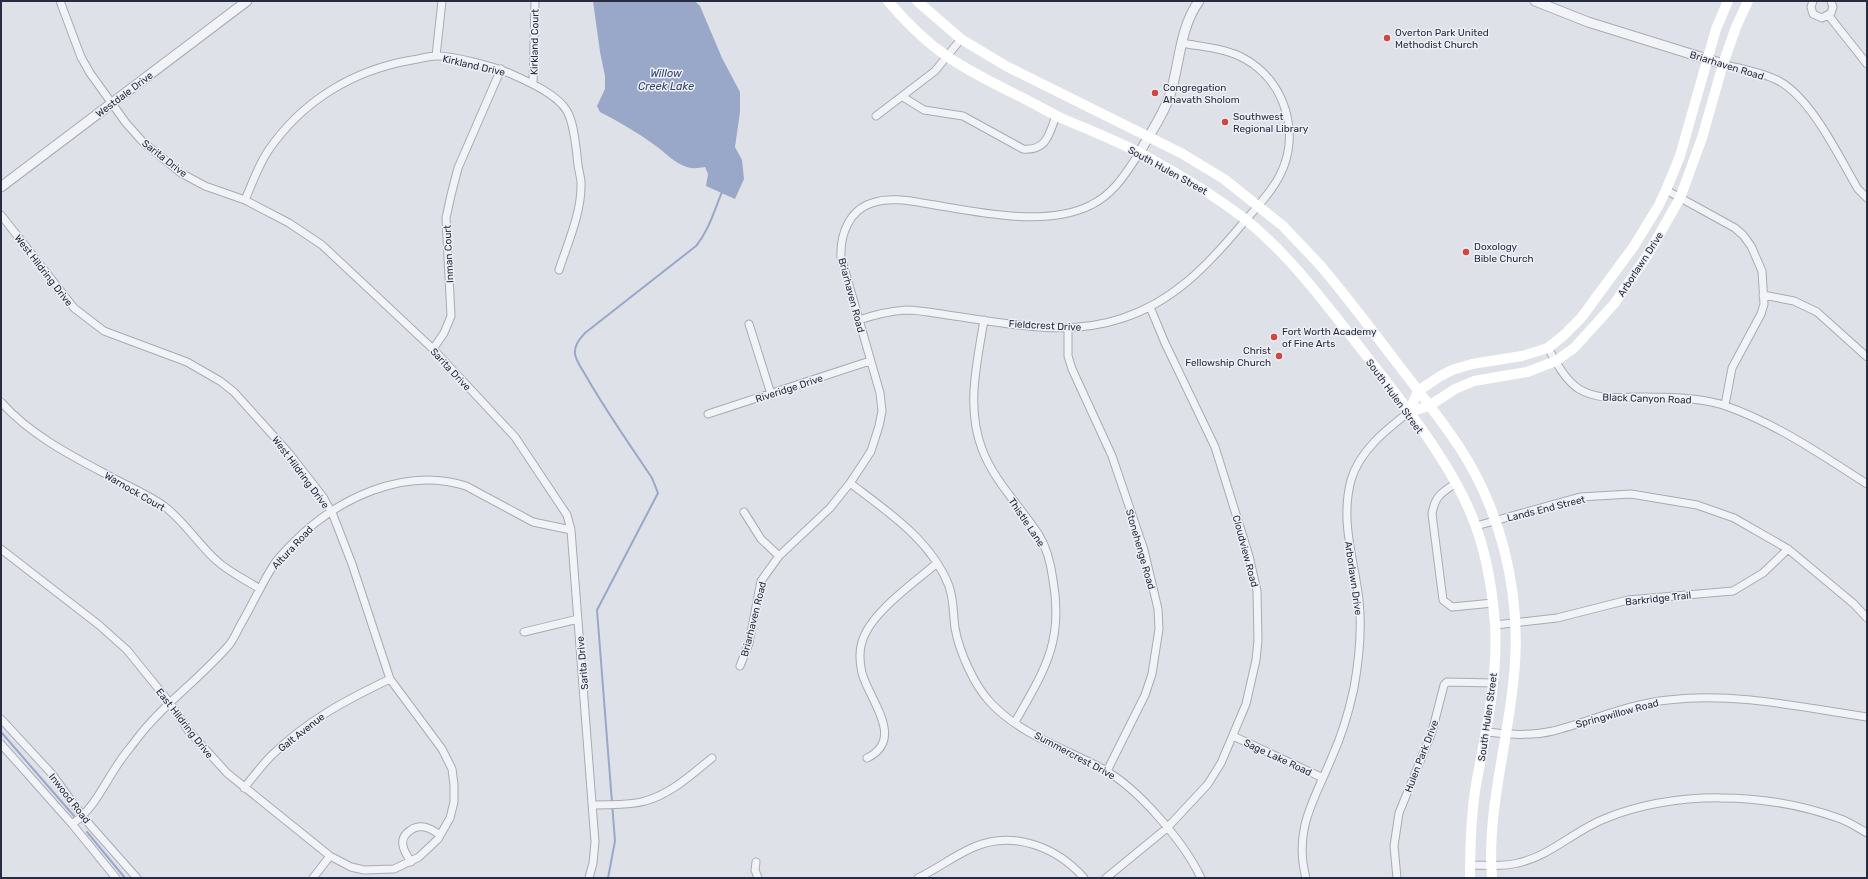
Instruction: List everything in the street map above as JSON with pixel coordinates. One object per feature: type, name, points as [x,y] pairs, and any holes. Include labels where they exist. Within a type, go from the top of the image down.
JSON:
[{"type":"main road","name":"South Hulen Street","points":[[888,1],[914,28],[947,56],[984,78],[1056,116],[1140,152],[1204,189],[1246,220],[1281,253],[1312,286],[1409,412],[1456,483],[1476,526],[1482,544],[1490,581],[1495,625],[1494,684],[1487,732],[1477,781],[1470,878]]},
{"type":"main road","name":"South Hulen Street","points":[[917,1],[961,39],[1006,66],[1198,162],[1224,178],[1259,205],[1288,230],[1317,261],[1418,391],[1468,461],[1482,489],[1495,521],[1509,571],[1515,623],[1514,678],[1495,808],[1491,866],[1492,878]]},
{"type":"main road","name":"Arborlawn Drive","points":[[1409,412],[1418,391],[1452,370],[1472,364],[1522,356],[1548,348],[1581,318],[1600,294],[1634,246],[1666,190],[1680,156],[1706,60],[1716,29],[1728,1]]},
{"type":"main road","name":"Arborlawn Drive","points":[[1409,412],[1429,406],[1446,394],[1474,381],[1527,372],[1556,361],[1574,348],[1614,304],[1647,256],[1680,198],[1702,138],[1723,64],[1736,27],[1748,1]]},
{"type":"street","name":"Sarita Drive","points":[[60,1],[81,57],[90,73],[111,103],[142,141],[181,173],[205,186],[245,200],[306,233],[348,268],[433,349],[515,438],[567,516],[571,530],[593,805],[595,852],[588,878]]},
{"type":"street","name":"Westdale Drive","points":[[1,187],[248,1]]},
{"type":"street","points":[[436,56],[442,1]]},
{"type":"street","name":"Kirkland Court","points":[[533,84],[535,1]]},
{"type":"street","name":"Briarhaven Road","points":[[740,666],[748,643],[761,581],[779,556],[816,522],[850,483],[871,451],[878,432],[882,411],[880,394],[841,257],[841,245],[847,225],[864,207],[872,203],[890,200],[910,201],[990,214],[1062,215],[1091,205],[1113,190],[1140,152],[1148,136],[1162,115],[1170,94],[1187,25],[1199,1]]},
{"type":"street","name":"Briarhaven Road","points":[[1535,1],[1588,22],[1693,54],[1706,60],[1771,78],[1788,87],[1797,95],[1812,114],[1858,189],[1867,198]]},
{"type":"street","points":[[1813,1],[1811,10],[1815,16],[1822,18],[1828,16],[1833,10],[1831,1]]},
{"type":"street","points":[[1828,16],[1867,64]]},
{"type":"street","points":[[876,116],[936,71],[961,39]]},
{"type":"street","name":"Fieldcrest Drive","points":[[859,320],[879,314],[906,310],[1023,326],[1068,328],[1097,326],[1112,322],[1150,307],[1166,298],[1194,278],[1259,205],[1279,177],[1289,148],[1289,124],[1279,93],[1261,71],[1244,58],[1222,51],[1182,43]]},
{"type":"street","name":"Kirkland Drive","points":[[245,200],[257,171],[268,151],[299,114],[336,86],[354,76],[401,62],[436,56],[459,59],[501,69],[533,84],[557,100],[566,110],[575,139],[581,182],[579,202],[574,225],[558,270]]},
{"type":"street","name":"Inman Court","points":[[433,349],[444,333],[451,316],[446,218],[451,195],[458,168],[501,69]]},
{"type":"street","points":[[903,97],[924,110],[963,116],[1023,149],[1034,150],[1042,146],[1048,137],[1056,116]]},
{"type":"street","points":[[1666,190],[1735,228],[1743,235],[1750,246],[1762,271],[1764,304],[1761,314],[1732,368],[1724,405]]},
{"type":"street","name":"West Hildring Drive","points":[[1,215],[64,297],[86,319],[104,331],[119,338],[187,362],[214,377],[234,392],[288,452],[323,497],[331,511],[352,564],[390,679],[442,749],[452,769],[454,802],[450,818],[440,835],[420,857],[385,874]]},
{"type":"street","points":[[1763,295],[1794,301],[1817,312],[1867,357]]},
{"type":"street","name":"Cloudview Road","points":[[1106,878],[1167,828],[1208,784],[1221,763],[1246,704],[1256,660],[1259,619],[1257,591],[1249,556],[1215,446],[1164,343],[1150,307]]},
{"type":"street","name":"Thistle Lane","points":[[984,320],[974,388],[975,421],[982,449],[996,476],[1039,535],[1046,550],[1056,595],[1057,622],[1050,656],[1041,676],[1015,722]]},
{"type":"street","points":[[749,324],[771,394]]},
{"type":"street","name":"Stonehenge Road","points":[[1068,328],[1068,356],[1112,456],[1144,550],[1158,609],[1160,629],[1152,674],[1145,695],[1107,771]]},
{"type":"street","name":"Black Canyon Road","points":[[1548,348],[1561,371],[1578,388],[1603,398],[1648,397],[1706,401],[1724,405],[1761,419],[1790,435],[1867,484]]},
{"type":"street","name":"Riveridge Drive","points":[[708,414],[870,361]]},
{"type":"street","name":"Warnock Court","points":[[1,402],[25,424],[50,443],[74,458],[135,489],[164,506],[186,527],[217,562],[260,588]]},
{"type":"street","name":"Arborlawn Drive","points":[[1306,878],[1302,857],[1304,824],[1315,793],[1335,750],[1349,708],[1358,661],[1359,602],[1346,521],[1347,502],[1350,487],[1355,470],[1367,451],[1386,430],[1409,412]]},
{"type":"street","name":"Altura Road","points":[[72,824],[83,816],[94,803],[118,764],[145,727],[210,666],[230,643],[274,564],[306,530],[331,511],[359,496],[382,487],[405,482],[456,483],[466,486],[533,522],[571,530]]},
{"type":"street","name":"Summercrest Drive","points":[[850,483],[908,529],[921,541],[937,563],[950,589],[955,629],[961,650],[971,672],[988,700],[1015,722],[1061,750],[1107,771],[1129,787],[1167,828],[1190,858],[1201,878]]},
{"type":"street","points":[[1456,483],[1440,494],[1434,502],[1432,514],[1443,600],[1452,607],[1492,603]]},
{"type":"street","name":"Lands End Street","points":[[1476,526],[1535,508],[1580,497],[1631,494],[1697,505],[1734,518],[1788,550],[1854,604],[1867,618]]},
{"type":"street","points":[[744,512],[761,539],[779,556]]},
{"type":"street","name":"East Hildring Drive","points":[[1,549],[99,625],[126,650],[170,703],[188,730],[211,757],[244,788],[330,856],[351,867],[385,874]]},
{"type":"street","name":"Barkridge Trail","points":[[1495,625],[1557,618],[1628,600],[1733,591],[1763,573],[1788,550]]},
{"type":"street","points":[[867,758],[880,750],[885,735],[884,724],[862,672],[860,660],[861,643],[867,629],[876,616],[937,563]]},
{"type":"street","points":[[524,632],[578,619]]},
{"type":"street","name":"Galt Avenue","points":[[244,788],[271,756],[314,719],[354,696],[390,679]]},
{"type":"street","name":"Hulen Park Drive","points":[[1397,878],[1394,846],[1399,814],[1432,732],[1444,684],[1447,682],[1494,684]]},
{"type":"street","name":"Springwillow Road","points":[[1487,732],[1506,735],[1553,731],[1605,713],[1644,704],[1667,700],[1706,697],[1733,698],[1867,717]]},
{"type":"street","name":"Inwood Road","points":[[1,719],[52,774],[83,816],[137,878]]},
{"type":"street","name":"Sage Lake Road","points":[[1233,736],[1323,778]]},
{"type":"street","name":"Inwood Road","points":[[1,744],[72,824],[116,878]]},
{"type":"street","points":[[593,805],[626,804],[646,801],[663,794],[712,758]]},
{"type":"street","points":[[1470,865],[1491,866],[1518,863],[1541,855],[1597,822],[1638,807],[1666,801],[1699,798],[1764,801],[1795,806],[1839,818],[1867,833]]},
{"type":"street","points":[[411,862],[402,846],[403,837],[411,828],[422,826],[432,829],[440,835]]},
{"type":"street","points":[[918,878],[974,847],[1003,839],[1034,844],[1059,855],[1074,867],[1084,878]]},
{"type":"street","points":[[313,878],[330,856]]},
{"type":"street","points":[[756,862],[758,878]]},
{"type":"water","name":"Willow Creek Lake","points":[[593,1],[695,1],[700,6],[722,58],[740,92],[740,112],[735,147],[742,160],[744,179],[735,199],[706,186],[708,174],[705,167],[692,168],[678,163],[656,146],[600,112],[597,106],[605,89],[605,76]]},
{"type":"waterway","points":[[608,878],[615,841],[597,610],[658,493],[652,478],[579,365],[575,348],[585,333],[696,246],[708,227],[722,192]]},
{"type":"waterway","points":[[1,732],[74,816]]},
{"type":"waterway","points":[[87,832],[125,878]]},
{"type":"place","name":"Overton Park United Methodist Church","points":[[1387,38]]},
{"type":"place","name":"Congregation Ahavath Sholom","points":[[1155,93]]},
{"type":"place","name":"Southwest Regional Library","points":[[1225,122]]},
{"type":"place","name":"Doxology Bible Church","points":[[1466,252]]},
{"type":"place","name":"Fort Worth Academy of Fine Arts","points":[[1274,337]]},
{"type":"place","name":"Christ Fellowship Church","points":[[1279,356]]}]
